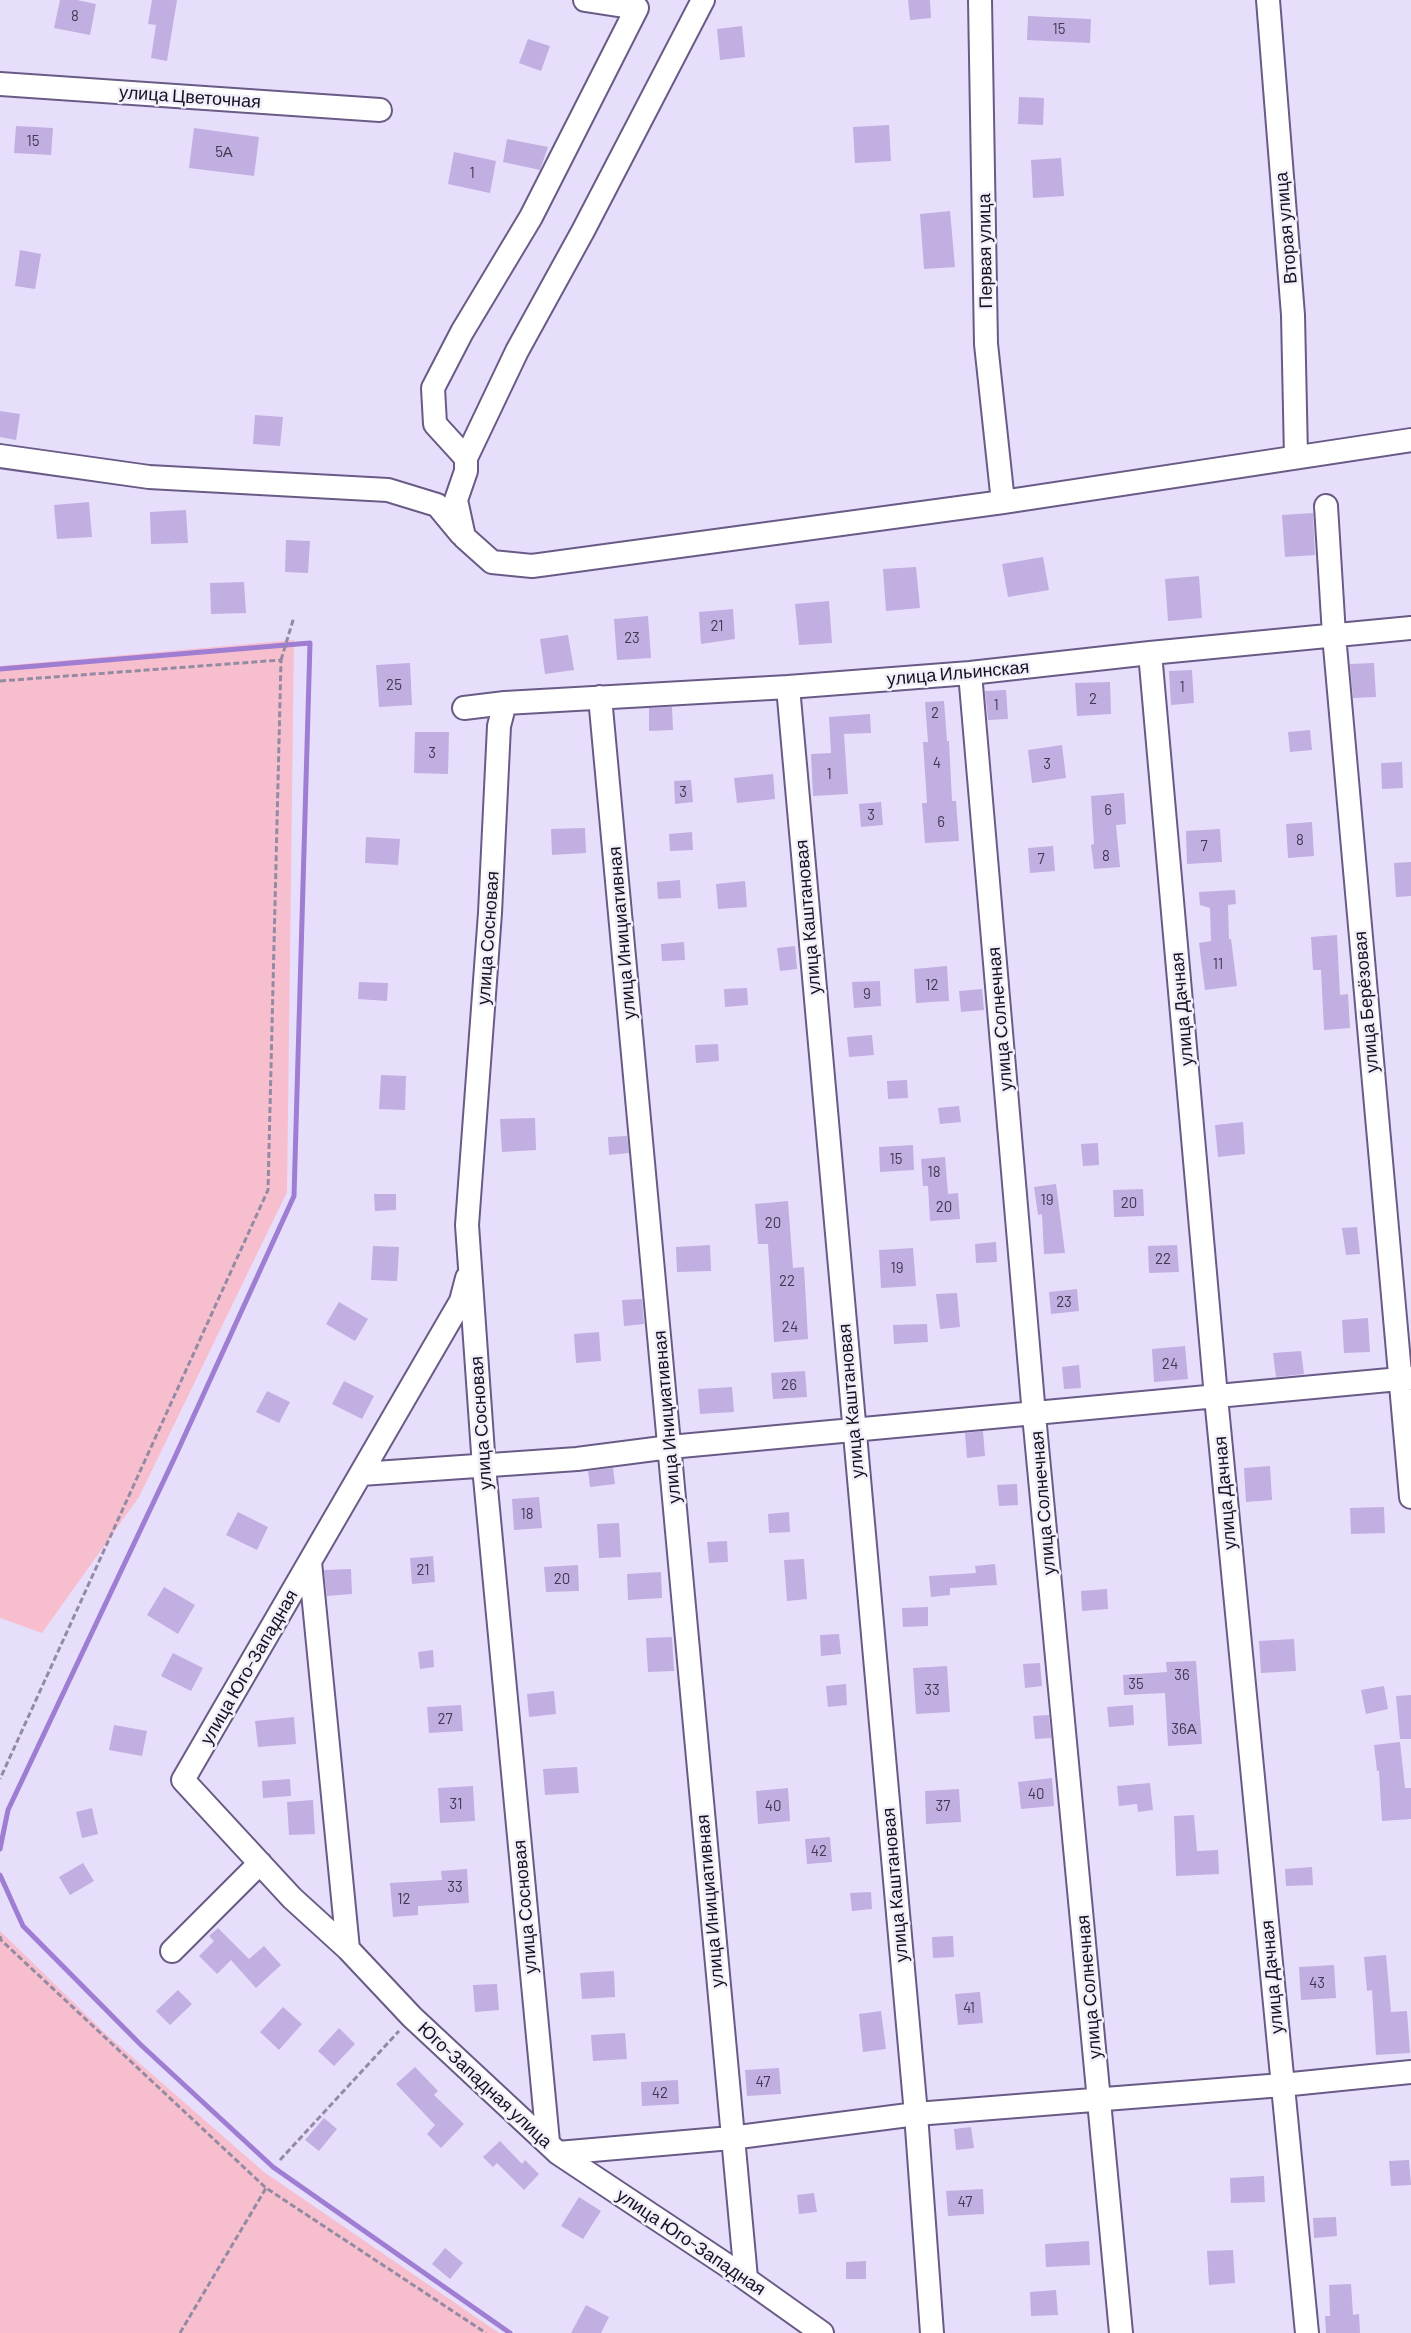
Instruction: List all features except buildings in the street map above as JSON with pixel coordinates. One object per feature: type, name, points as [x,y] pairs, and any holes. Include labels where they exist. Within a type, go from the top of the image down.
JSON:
[{"type":"street","points":[[466,458],[435,424],[433,388],[462,332],[531,217],[637,8],[585,0]]},
{"type":"street","points":[[464,537],[456,500],[466,471],[466,458],[517,351],[583,231],[703,0]]},
{"type":"street","name":"Первая улица","points":[[980,0],[986,344],[1003,501]]},
{"type":"street","name":"Вторая улица","points":[[1268,0],[1293,315],[1296,457]]},
{"type":"street","name":"улица Цветочная","points":[[0,84],[380,110]]},
{"type":"street","points":[[0,456],[150,477],[388,490],[437,505],[464,537],[492,562],[532,566],[1003,501],[1411,440]]},
{"type":"street","name":"улица Берёзовая","points":[[1326,506],[1334,635],[1405,1378],[1411,1497]]},
{"type":"street","name":"улица Ильинская","points":[[464,708],[505,703],[788,687],[970,673],[1411,628]]},
{"type":"street","name":"улица Дачная","points":[[1150,653],[1216,1397],[1306,2333]]},
{"type":"street","name":"улица Солнечная","points":[[970,673],[1034,1415],[1121,2333]]},
{"type":"street","name":"улица Каштановая","points":[[788,687],[916,2115],[932,2333]]},
{"type":"street","name":"улица Инициативная","points":[[600,697],[670,1447],[731,2138],[746,2278]]},
{"type":"street","name":"улица Сосновая","points":[[505,703],[499,726],[490,913],[467,1225],[484,1467],[553,2147]]},
{"type":"street","name":"улица Юго-Западная","points":[[412,2017],[348,1949],[292,1898],[183,1780],[461,1301],[471,1265]]},
{"type":"street","points":[[362,1474],[577,1459],[670,1447],[1034,1415],[1405,1378]]},
{"type":"street","points":[[310,1562],[348,1949]]},
{"type":"street","points":[[171,1951],[260,1863]]},
{"type":"street","name":"Юго-Западная улица","points":[[412,2017],[553,2147]]},
{"type":"street","points":[[553,2147],[731,2138],[916,2115],[1411,2072]]},
{"type":"street","name":"улица Юго-Западная","points":[[553,2147],[746,2278],[822,2333]]},
{"type":"path","points":[[0,1779],[268,1190],[281,660],[294,617]]},
{"type":"path","points":[[0,681],[281,660]]},
{"type":"path","points":[[0,1939],[266,2188],[486,2333]]},
{"type":"path","points":[[280,2160],[412,2017]]},
{"type":"path","points":[[180,2333],[266,2188]]},
{"type":"shaded area","points":[[294,640],[287,1192],[139,1497],[42,1633],[0,1618],[0,666]]},
{"type":"shaded area","points":[[0,1931],[106,2034],[264,2172],[499,2333],[0,2333]]},
{"type":"waterway","points":[[0,669],[310,643],[294,1196],[174,1459],[8,1810],[0,1849]]},
{"type":"waterway","points":[[0,1875],[23,1926],[141,2045],[273,2167],[510,2333]]}]
